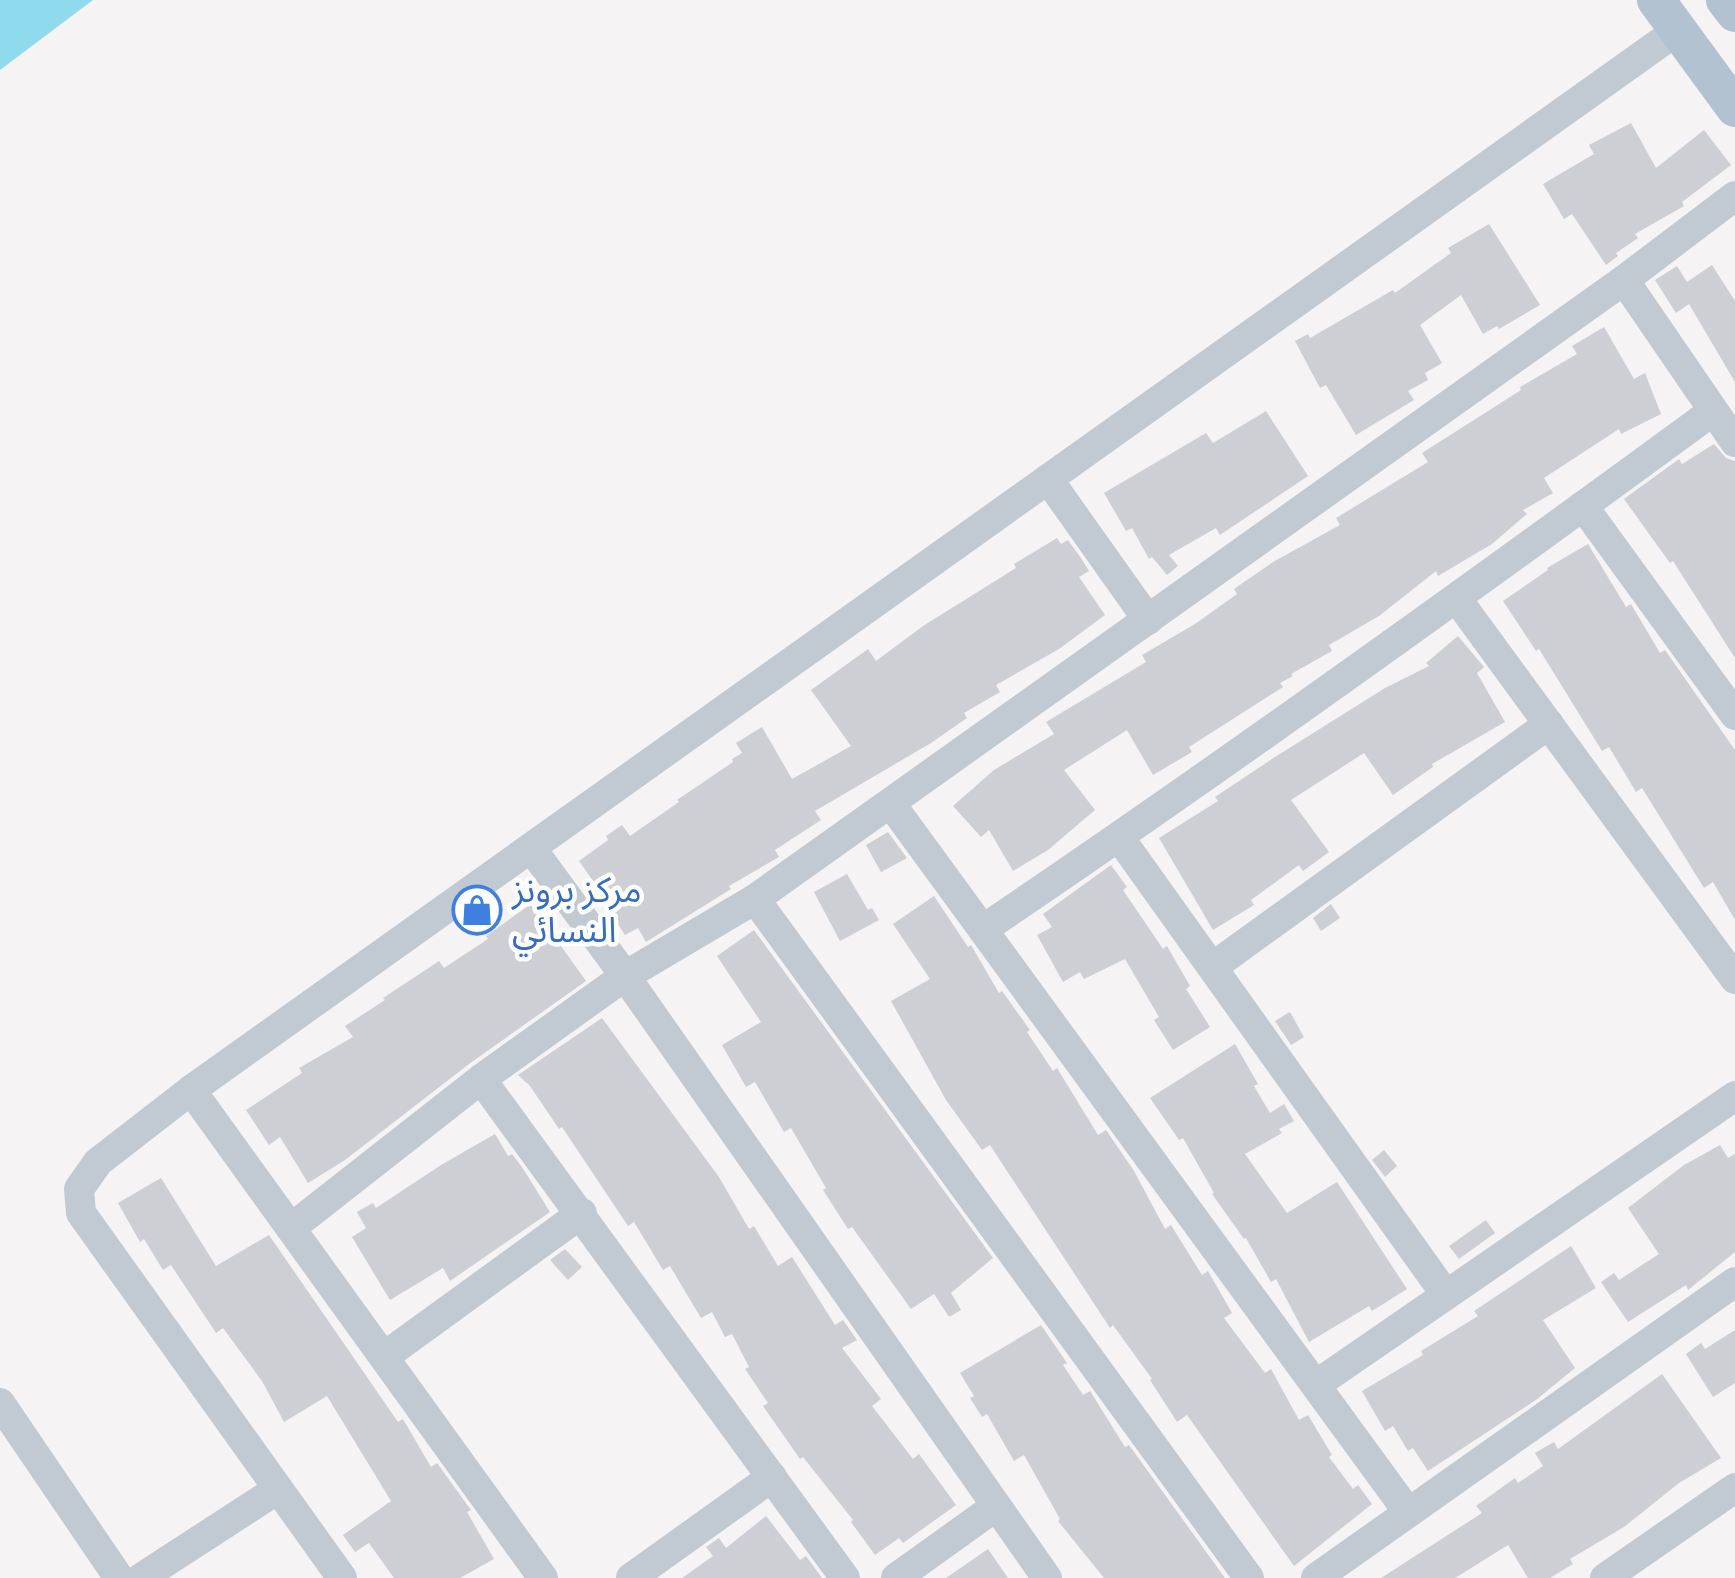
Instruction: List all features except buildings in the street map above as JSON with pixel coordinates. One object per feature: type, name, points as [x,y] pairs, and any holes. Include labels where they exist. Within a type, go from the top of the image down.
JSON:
[{"type":"main road","points":[[1726,0],[1735,13]]},
{"type":"main road","points":[[1667,15],[1735,108]]},
{"type":"street","points":[[342,1578],[81,1213],[80,1189],[98,1162],[191,1090],[1048,479],[1667,15]]},
{"type":"street","points":[[291,1228],[481,1079],[625,976],[755,899],[892,804],[1624,280],[1735,196]]},
{"type":"street","points":[[1624,280],[1735,442]]},
{"type":"street","points":[[984,928],[1457,599],[1713,410]]},
{"type":"street","points":[[1048,479],[1148,620]]},
{"type":"street","points":[[1582,506],[1735,716]]},
{"type":"street","points":[[907,550],[947,551]]},
{"type":"street","points":[[1457,599],[1735,979]]},
{"type":"street","points":[[1214,966],[1549,724]]},
{"type":"street","points":[[606,764],[648,764]]},
{"type":"street","points":[[892,804],[1408,1512]]},
{"type":"street","points":[[1119,837],[1446,1294]]},
{"type":"street","points":[[531,848],[1047,1578]]},
{"type":"street","points":[[755,899],[1249,1578]]},
{"type":"street","points":[[481,1079],[845,1578]]},
{"type":"street","points":[[191,1090],[384,1356],[527,1573]]},
{"type":"street","points":[[1317,1384],[1735,1096]]},
{"type":"street","points":[[384,1356],[582,1213]]},
{"type":"street","points":[[1316,1578],[1735,1282]]},
{"type":"street","points":[[0,1403],[119,1578]]},
{"type":"street","points":[[631,1578],[772,1477]]},
{"type":"street","points":[[1606,1578],[1735,1488]]},
{"type":"street","points":[[141,1578],[278,1489]]},
{"type":"street","points":[[896,1578],[994,1507]]},
{"type":"water","points":[[0,0],[93,0],[0,70]]},
{"type":"place","name":"مركز برونز النسائي","points":[[477,910]]}]
